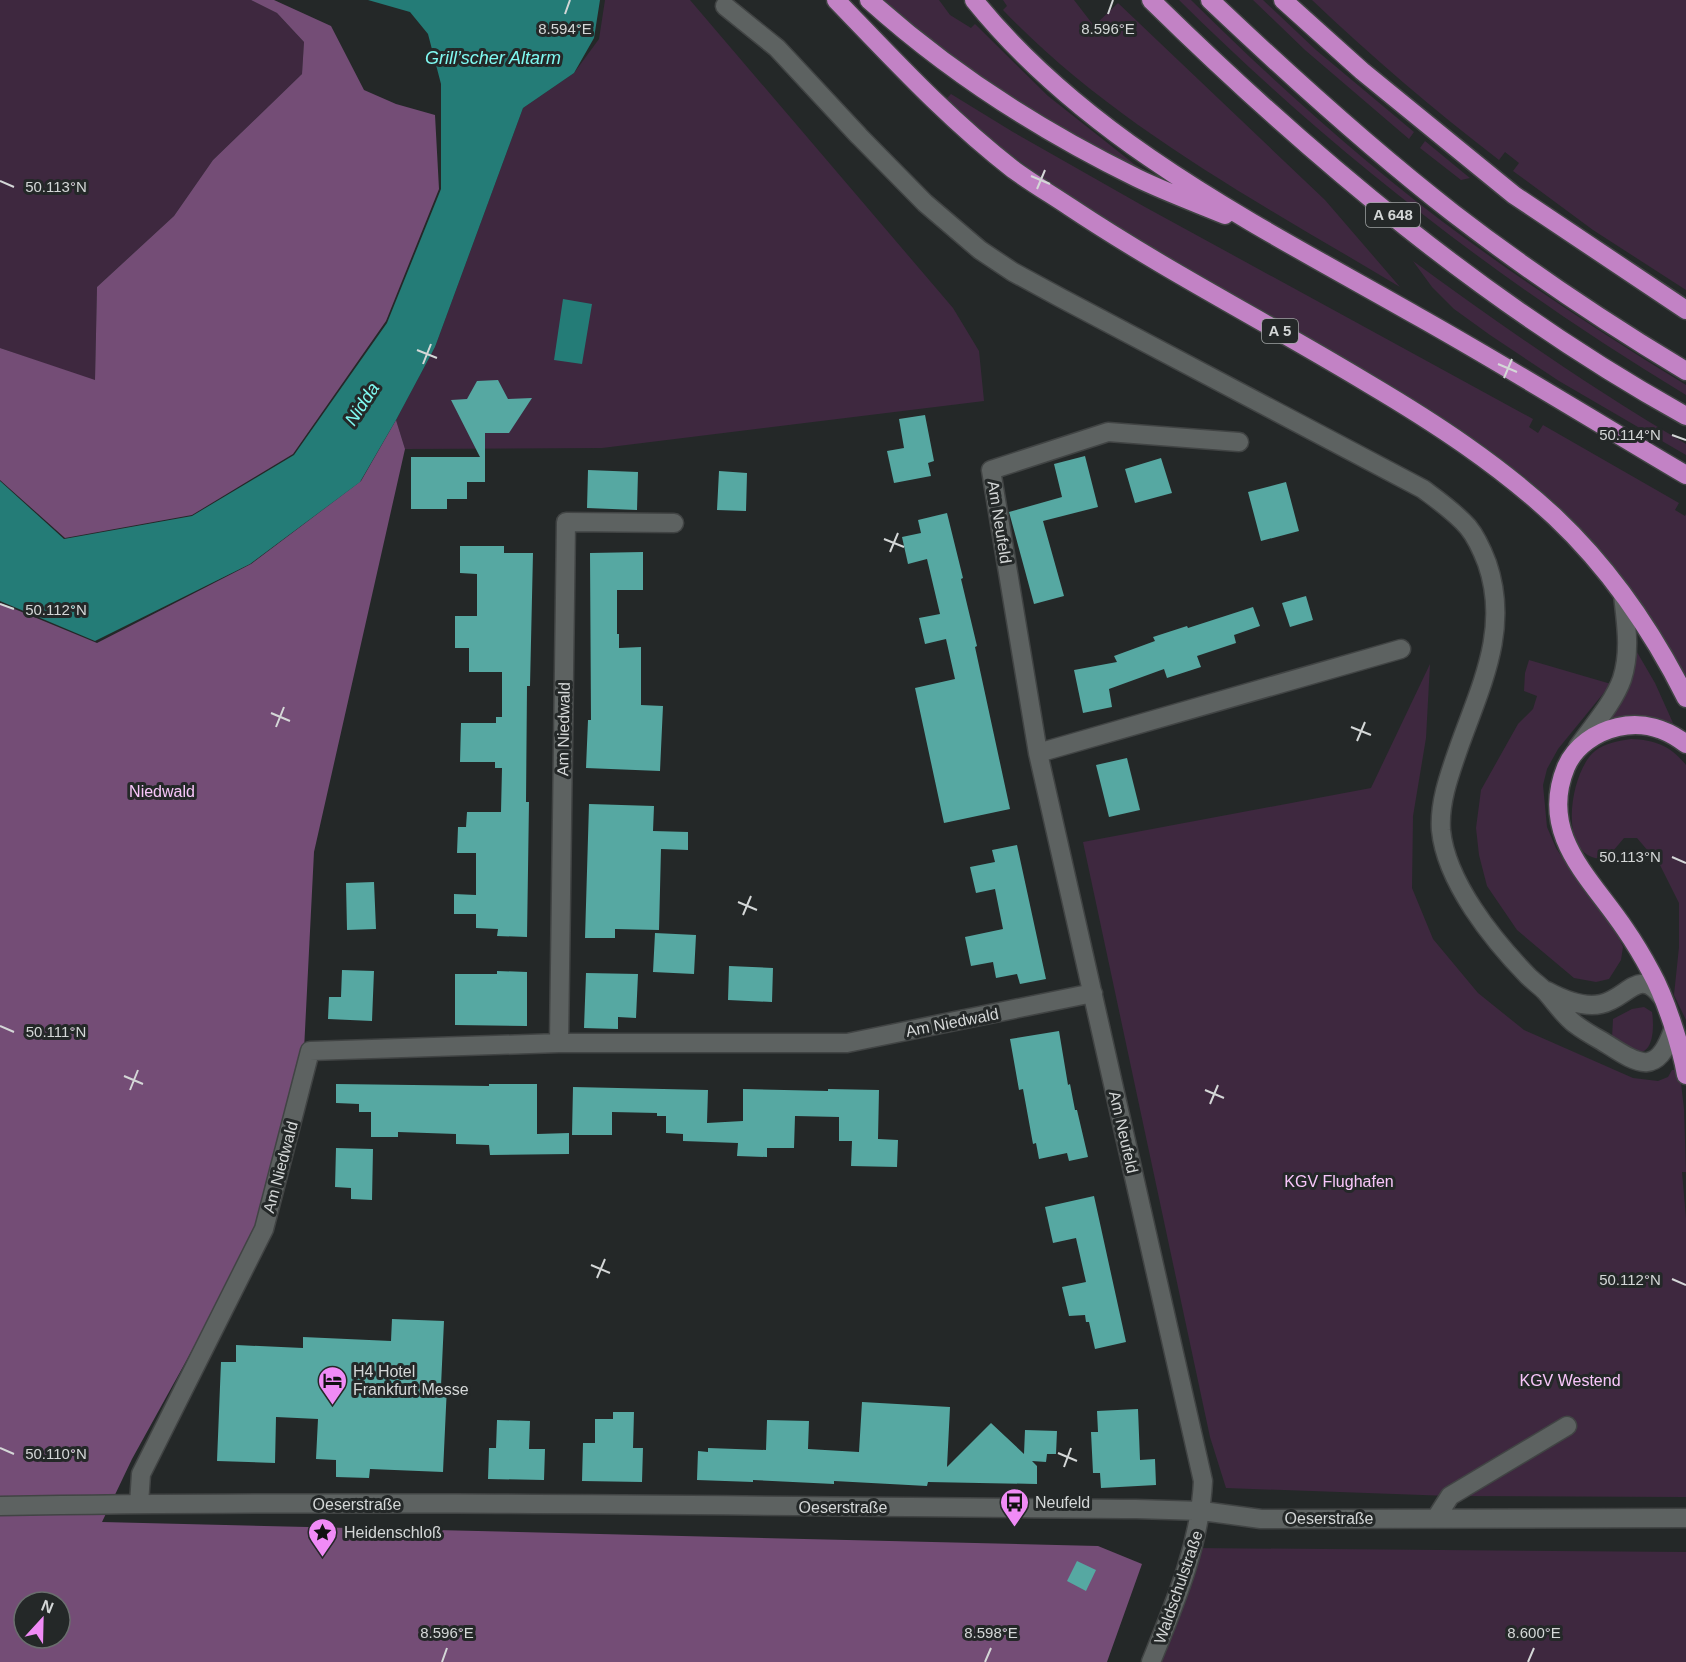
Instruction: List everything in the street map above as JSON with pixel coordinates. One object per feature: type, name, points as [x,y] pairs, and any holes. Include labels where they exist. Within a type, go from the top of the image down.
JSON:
[{"type":"highway","name":"A 5","points":[[836,0],[946,113],[1015,170],[1105,231],[1412,409],[1473,449],[1521,486],[1590,553],[1623,595],[1649,633],[1686,698]]},
{"type":"highway","points":[[869,0],[943,62],[1064,140],[1139,179],[1272,234]]},
{"type":"highway","points":[[974,0],[1027,60],[1140,151],[1272,234],[1419,317],[1686,475]]},
{"type":"highway","name":"A 648","points":[[1151,0],[1227,74],[1324,160],[1439,253],[1541,327],[1686,416]]},
{"type":"highway","name":"A 648","points":[[1210,0],[1281,68],[1453,213],[1619,330],[1686,371]]},
{"type":"highway","points":[[1283,0],[1362,71],[1514,195],[1686,310]]},
{"type":"highway","points":[[1686,744],[1677,736],[1656,727],[1637,725],[1618,727],[1578,747],[1563,774],[1559,792],[1559,816],[1575,863],[1625,928],[1652,973],[1662,997],[1686,1075]]},
{"type":"street","points":[[725,6],[777,48],[925,203],[980,250],[1013,272],[1061,298],[1423,489],[1449,508],[1469,529],[1481,547],[1490,573],[1496,607],[1496,630],[1491,657],[1442,804],[1441,831],[1448,857],[1460,886],[1478,915],[1529,977],[1574,1023],[1629,1058],[1644,1062],[1653,1062],[1665,1050],[1673,1030]]},
{"type":"street","name":"Am Neufeld","points":[[1202,1511],[1203,1481],[1038,753],[992,470],[1108,432],[1239,442]]},
{"type":"street","name":"Am Niedwald","points":[[559,1043],[566,522],[674,523]]},
{"type":"street","points":[[1578,747],[1621,681],[1627,653],[1623,595]]},
{"type":"street","points":[[1038,753],[1401,650]]},
{"type":"street","points":[[1542,988],[1557,996],[1589,1005],[1602,1004],[1615,999],[1638,984],[1648,983],[1654,986],[1662,997]]},
{"type":"street","name":"Am Niedwald","points":[[139,1504],[141,1474],[264,1229],[310,1051],[559,1043],[848,1043],[1093,993]]},
{"type":"street","points":[[1436,1518],[1450,1496],[1567,1426]]},
{"type":"street","name":"Oeserstraße","points":[[0,1506],[446,1504],[1202,1511],[1261,1519],[1686,1518]]},
{"type":"street","name":"Waldschulstraße","points":[[1151,1662],[1174,1606],[1191,1555],[1202,1511]]},
{"type":"green space","points":[[0,0],[251,0],[277,13],[304,42],[302,74],[213,160],[174,216],[97,287],[95,381],[0,348]]},
{"type":"green space","points":[[251,0],[274,0],[331,26],[364,90],[396,104],[435,115],[439,189],[386,321],[293,454],[192,515],[65,538],[0,480],[0,348],[95,380],[97,287],[174,216],[213,160],[302,74],[304,42],[277,13]]},
{"type":"green space","points":[[605,0],[690,0],[953,308],[979,351],[984,401],[602,448],[405,449],[396,420],[435,347],[523,108],[574,73],[599,39]]},
{"type":"green space","points":[[883,0],[939,0],[950,15],[971,28],[975,24],[1048,96],[1134,164],[1151,174],[1150,178],[1113,160],[961,68],[881,4]]},
{"type":"green space","points":[[1003,0],[1074,0],[1094,26],[1118,3],[1325,200],[1400,287],[1243,194],[1141,127],[1047,52],[1003,10],[1007,6]]},
{"type":"green space","points":[[1179,0],[1191,0],[1324,124],[1430,212],[1547,296],[1686,385],[1686,395],[1551,308],[1421,213],[1297,110]]},
{"type":"green space","points":[[1253,0],[1263,0],[1316,50],[1414,132],[1409,139],[1305,50]]},
{"type":"green space","points":[[1312,0],[1686,0],[1686,290],[1593,230],[1513,171],[1519,163],[1505,152],[1499,160],[1380,62]]},
{"type":"green space","points":[[951,94],[1145,207],[1533,419],[1529,427],[1538,433],[1543,425],[1679,503],[1675,510],[1685,516],[1686,514],[1686,678],[1644,607],[1611,563],[1575,522],[1525,477],[1428,408],[1201,277],[1068,195],[985,134],[945,100]]},
{"type":"green space","points":[[1425,141],[1470,178],[1461,180],[1420,148]]},
{"type":"green space","points":[[1413,261],[1547,356],[1686,444],[1686,455],[1559,381],[1490,335],[1454,309],[1432,287]]},
{"type":"green space","name":"Niedwald","points":[[396,420],[405,449],[314,852],[304,1050],[259,1229],[132,1459],[102,1522],[1098,1546],[1142,1564],[1107,1662],[0,1662],[0,603],[97,643],[251,564],[361,481]]},
{"type":"green space","points":[[1634,647],[1655,683],[1673,723],[1641,717],[1625,717],[1608,721]]},
{"type":"green space","points":[[1529,660],[1611,684],[1558,749],[1547,769],[1543,785],[1547,827],[1556,848],[1577,880],[1614,927],[1623,947],[1621,960],[1609,979],[1596,982],[1574,978],[1517,930],[1487,886],[1479,855],[1476,828],[1481,790],[1518,724],[1533,709],[1537,696],[1524,691],[1525,673]]},
{"type":"green space","name":"KGV Flughafen","points":[[1430,664],[1426,738],[1413,816],[1412,888],[1433,939],[1478,993],[1524,1030],[1633,1078],[1658,1081],[1668,1077],[1672,1070],[1678,1070],[1680,1074],[1684,1109],[1686,1172],[1682,1172],[1686,1218],[1686,1497],[1450,1496],[1226,1488],[1210,1437],[1083,842],[1371,788]]},
{"type":"green space","points":[[1631,739],[1662,745],[1686,765],[1686,1020],[1674,995],[1679,947],[1679,903],[1660,865],[1637,838],[1624,838],[1608,857],[1595,858],[1583,851],[1576,840],[1572,824],[1575,790],[1587,760],[1603,746]]},
{"type":"green space","points":[[1644,1007],[1652,1012],[1652,1039],[1646,1050],[1633,1051],[1612,1038],[1613,1019],[1632,1009]]},
{"type":"green space","points":[[1195,1548],[1686,1552],[1686,1662],[1153,1662]]},
{"type":"water","name":"Grill’scher Altarm","points":[[368,0],[600,0],[594,38],[574,73],[523,108],[435,347],[360,482],[250,564],[95,641],[0,601],[0,481],[64,539],[192,516],[294,455],[387,323],[441,189],[441,84],[428,34],[410,12]]},
{"type":"water","points":[[563,299],[592,304],[582,364],[554,360]]},
{"type":"building","points":[[498,380],[508,399],[532,398],[509,433],[485,433],[485,482],[467,482],[467,499],[447,499],[447,509],[411,509],[411,457],[480,457],[451,400],[467,399],[477,381]]},
{"type":"building","points":[[925,415],[934,461],[928,463],[931,476],[894,483],[887,451],[904,448],[899,419]]},
{"type":"building","points":[[1085,456],[1098,507],[1043,521],[1064,596],[1034,604],[1009,512],[1062,497],[1054,464]]},
{"type":"building","points":[[1161,458],[1172,493],[1135,503],[1125,469]]},
{"type":"building","points":[[588,470],[638,472],[637,510],[587,508]]},
{"type":"building","points":[[719,471],[747,473],[746,511],[717,510]]},
{"type":"building","points":[[1286,482],[1299,531],[1261,541],[1248,492]]},
{"type":"building","points":[[947,513],[963,578],[961,579],[1010,809],[944,823],[915,688],[955,679],[946,639],[925,644],[919,618],[940,614],[927,559],[908,564],[902,537],[921,533],[918,520]]},
{"type":"building","points":[[460,546],[504,546],[504,553],[533,553],[530,686],[527,686],[526,802],[529,802],[527,937],[497,936],[498,929],[476,928],[476,914],[454,914],[454,894],[476,895],[476,853],[457,853],[458,827],[466,827],[467,812],[501,812],[502,768],[495,768],[495,762],[460,762],[461,723],[496,723],[496,717],[502,717],[502,672],[469,672],[469,648],[455,648],[455,616],[477,616],[477,574],[460,573]]},
{"type":"building","points":[[643,552],[643,590],[617,590],[617,634],[619,634],[619,648],[641,647],[641,705],[663,706],[660,771],[586,768],[588,720],[591,720],[590,553]]},
{"type":"building","points":[[1306,596],[1313,620],[1290,627],[1282,603]]},
{"type":"building","points":[[1253,607],[1260,626],[1234,635],[1236,643],[1197,656],[1201,667],[1167,678],[1164,669],[1109,689],[1112,707],[1083,713],[1074,670],[1117,662],[1114,656],[1155,641],[1153,637]]},
{"type":"building","points":[[1127,758],[1140,810],[1109,817],[1096,765]]},
{"type":"building","points":[[589,804],[654,806],[653,831],[688,832],[688,850],[661,849],[659,930],[615,929],[615,938],[585,938]]},
{"type":"building","points":[[1017,845],[1046,979],[1020,984],[1017,974],[996,978],[993,962],[971,966],[965,937],[1003,929],[995,889],[976,893],[970,867],[995,862],[992,850]]},
{"type":"building","points":[[374,882],[376,929],[347,930],[346,883]]},
{"type":"building","points":[[655,933],[696,935],[694,974],[653,972]]},
{"type":"building","points":[[729,966],[773,968],[772,1002],[728,1000]]},
{"type":"building","points":[[342,970],[374,971],[372,1021],[328,1019],[329,997],[341,997]]},
{"type":"building","points":[[497,971],[527,972],[527,1026],[455,1025],[455,974],[497,974]]},
{"type":"building","points":[[586,973],[638,974],[636,1018],[618,1017],[618,1029],[584,1028]]},
{"type":"building","points":[[1059,1031],[1068,1085],[1070,1084],[1088,1157],[1069,1161],[1067,1153],[1039,1159],[1036,1143],[1033,1144],[1023,1089],[1019,1090],[1010,1039]]},
{"type":"building","points":[[336,1084],[489,1086],[489,1084],[537,1084],[537,1134],[569,1133],[569,1154],[490,1155],[489,1145],[456,1144],[456,1134],[398,1132],[398,1137],[371,1137],[371,1112],[359,1112],[359,1104],[336,1103]]},
{"type":"building","points":[[573,1087],[708,1090],[707,1123],[743,1121],[743,1089],[879,1090],[878,1139],[898,1140],[897,1167],[851,1166],[852,1141],[839,1141],[839,1117],[795,1116],[794,1148],[767,1148],[767,1157],[737,1156],[738,1143],[683,1141],[683,1134],[666,1133],[666,1116],[657,1116],[657,1113],[612,1112],[612,1135],[572,1135]]},
{"type":"building","points":[[336,1148],[373,1149],[372,1200],[351,1199],[351,1188],[335,1187]]},
{"type":"building","points":[[1094,1196],[1126,1342],[1095,1349],[1089,1322],[1086,1322],[1085,1315],[1069,1316],[1062,1287],[1086,1282],[1076,1238],[1053,1243],[1045,1207]]},
{"type":"building","name":"H4 Hotel Frankfurt Messe","points":[[392,1319],[444,1321],[441,1386],[447,1386],[443,1472],[370,1469],[369,1478],[336,1477],[336,1460],[316,1459],[318,1419],[276,1417],[275,1463],[217,1461],[221,1362],[236,1362],[236,1345],[303,1348],[303,1337],[391,1341]]},
{"type":"building","points":[[862,1402],[950,1407],[947,1467],[991,1423],[1024,1454],[1025,1430],[1057,1431],[1056,1454],[1047,1454],[1046,1462],[1032,1461],[1037,1466],[1037,1484],[928,1482],[927,1486],[834,1481],[834,1484],[697,1480],[698,1451],[708,1452],[708,1448],[766,1450],[767,1420],[809,1421],[808,1449],[859,1452]]},
{"type":"building","points":[[1138,1409],[1140,1460],[1155,1459],[1156,1485],[1101,1488],[1100,1473],[1093,1473],[1091,1432],[1098,1432],[1097,1411]]},
{"type":"building","points":[[613,1412],[634,1412],[633,1448],[643,1448],[642,1482],[582,1481],[583,1443],[595,1443],[595,1419],[613,1419]]},
{"type":"building","points":[[497,1420],[530,1421],[529,1449],[545,1449],[544,1480],[488,1479],[489,1448],[496,1448]]},
{"type":"building","points":[[1077,1561],[1096,1570],[1086,1591],[1067,1581]]},
{"type":"place","name":"H4 Hotel Frankfurt Messe","points":[[332,1406]]},
{"type":"place","name":"Neufeld","points":[[1014,1528]]},
{"type":"place","name":"Heidenschloß","points":[[323,1558]]},
{"type":"water label","name":"Nidda","points":[[362,404]]},
{"type":"park label","name":"KGV Westend","points":[[1570,1380]]}]
